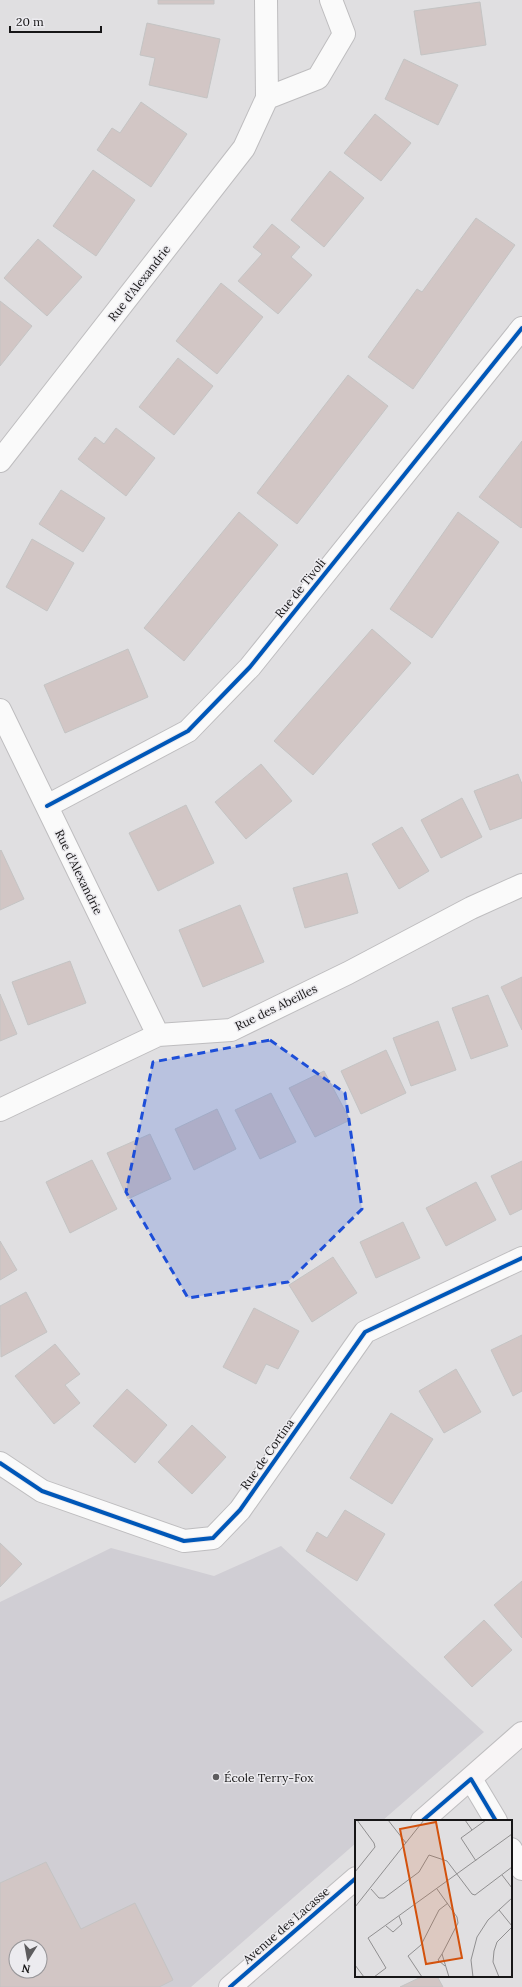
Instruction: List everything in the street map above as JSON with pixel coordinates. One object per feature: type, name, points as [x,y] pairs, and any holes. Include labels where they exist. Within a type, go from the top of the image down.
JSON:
[{"type":"street","name":"Rue d'Alexandrie","points":[[0,461],[244,148],[267,98],[266,0]]},
{"type":"street","points":[[267,98],[318,78],[344,34],[331,0]]},
{"type":"street","name":"Rue de Tivoli","points":[[47,806],[188,731],[250,667],[522,328]]},
{"type":"street","name":"Rue d'Alexandrie","points":[[0,710],[158,1035]]},
{"type":"street","name":"Rue des Abeilles","points":[[0,1110],[158,1035],[231,1030],[348,973],[471,908],[522,885]]},
{"type":"street","name":"Rue de Cortina","points":[[0,1463],[42,1491],[184,1541],[213,1538],[240,1510],[365,1332],[522,1258]]},
{"type":"street","points":[[423,1820],[522,1733]]},
{"type":"street","points":[[471,1779],[495,1820]]},
{"type":"street","points":[[512,1851],[522,1869]]},
{"type":"street","name":"Avenue des Lacasse","points":[[230,1987],[355,1879]]},
{"type":"highlighted area","points":[[270,1040],[345,1093],[362,1209],[288,1282],[188,1298],[126,1192],[153,1062]]},
{"type":"shaded area","name":"École Terry-Fox","points":[[281,1546],[484,1732],[383,1820],[355,1820],[355,1844],[191,1987],[0,1987],[0,1602],[111,1548],[214,1576]]},
{"type":"building","points":[[158,0],[214,0],[214,4],[158,4]]},
{"type":"building","points":[[480,2],[486,45],[421,55],[414,11]]},
{"type":"building","points":[[147,23],[220,39],[207,98],[149,85],[155,58],[140,55]]},
{"type":"building","points":[[404,59],[458,85],[438,125],[385,99]]},
{"type":"building","points":[[141,102],[187,134],[151,187],[97,150],[112,128],[120,133]]},
{"type":"building","points":[[375,114],[411,143],[381,181],[344,153]]},
{"type":"building","points":[[93,170],[135,200],[96,256],[53,226]]},
{"type":"building","points":[[330,171],[364,198],[324,247],[291,220]]},
{"type":"building","points":[[476,218],[515,245],[413,389],[368,357],[417,289],[422,292]]},
{"type":"building","points":[[272,224],[300,247],[291,257],[312,275],[278,314],[238,281],[262,254],[253,247]]},
{"type":"building","points":[[38,239],[82,277],[47,316],[4,278]]},
{"type":"building","points":[[221,283],[263,317],[217,374],[176,341]]},
{"type":"building","points":[[0,301],[32,326],[0,366]]},
{"type":"building","points":[[178,358],[213,386],[174,435],[139,407]]},
{"type":"building","points":[[348,375],[388,406],[297,524],[257,493]]},
{"type":"building","points":[[116,428],[155,458],[126,496],[78,459],[95,437],[104,444]]},
{"type":"building","points":[[522,441],[522,527],[521,528],[479,497]]},
{"type":"building","points":[[61,490],[105,518],[83,552],[39,524]]},
{"type":"building","points":[[239,512],[278,545],[184,661],[144,628]]},
{"type":"building","points":[[458,512],[499,542],[432,638],[390,609]]},
{"type":"building","points":[[32,539],[74,563],[47,611],[6,587]]},
{"type":"building","points":[[372,629],[411,663],[313,775],[274,741]]},
{"type":"building","points":[[128,649],[148,697],[65,733],[44,685]]},
{"type":"building","points":[[261,764],[292,801],[246,839],[215,802]]},
{"type":"building","points":[[518,774],[522,784],[522,818],[490,830],[474,791]]},
{"type":"building","points":[[462,798],[482,837],[441,858],[421,820]]},
{"type":"building","points":[[186,805],[214,863],[158,891],[129,833]]},
{"type":"building","points":[[402,827],[429,871],[399,889],[372,844]]},
{"type":"building","points":[[1,850],[24,899],[0,910],[0,851]]},
{"type":"building","points":[[347,873],[358,913],[305,928],[293,888]]},
{"type":"building","points":[[240,905],[264,962],[203,987],[179,930]]},
{"type":"building","points":[[70,961],[86,1003],[28,1025],[12,982]]},
{"type":"building","points":[[522,977],[522,1030],[501,987]]},
{"type":"building","points":[[0,994],[17,1034],[0,1041]]},
{"type":"building","points":[[488,995],[508,1046],[471,1059],[452,1008]]},
{"type":"building","points":[[438,1021],[456,1070],[411,1086],[393,1038]]},
{"type":"building","points":[[386,1050],[406,1093],[361,1114],[341,1071]]},
{"type":"building","points":[[324,1071],[350,1120],[315,1137],[289,1088]]},
{"type":"building","points":[[271,1093],[296,1142],[260,1159],[235,1110]]},
{"type":"building","points":[[217,1109],[236,1149],[194,1170],[175,1129]]},
{"type":"building","points":[[150,1134],[171,1179],[128,1199],[107,1153]]},
{"type":"building","points":[[92,1160],[117,1209],[70,1233],[46,1182]]},
{"type":"building","points":[[522,1161],[522,1209],[510,1215],[491,1176]]},
{"type":"building","points":[[476,1182],[496,1220],[446,1246],[426,1208]]},
{"type":"building","points":[[403,1222],[420,1258],[376,1278],[360,1242]]},
{"type":"building","points":[[0,1241],[17,1270],[0,1280]]},
{"type":"building","points":[[333,1257],[357,1293],[312,1322],[289,1285]]},
{"type":"building","points":[[26,1292],[47,1332],[1,1357],[0,1306]]},
{"type":"building","points":[[254,1308],[299,1331],[278,1369],[266,1364],[256,1384],[223,1367]]},
{"type":"building","points":[[522,1335],[522,1391],[513,1396],[491,1350]]},
{"type":"building","points":[[55,1344],[80,1374],[65,1385],[80,1403],[54,1424],[15,1376]]},
{"type":"building","points":[[456,1369],[481,1412],[444,1433],[419,1391]]},
{"type":"building","points":[[127,1389],[167,1425],[135,1463],[93,1426]]},
{"type":"building","points":[[391,1413],[433,1439],[392,1504],[350,1478]]},
{"type":"building","points":[[192,1425],[226,1457],[192,1494],[158,1462]]},
{"type":"building","points":[[345,1510],[385,1534],[357,1581],[306,1551],[317,1532],[327,1538]]},
{"type":"building","points":[[0,1543],[22,1564],[0,1587]]},
{"type":"building","points":[[522,1581],[522,1638],[494,1605]]},
{"type":"building","points":[[484,1620],[512,1650],[472,1687],[444,1657]]},
{"type":"building","points":[[46,1862],[81,1929],[135,1903],[173,1980],[159,1987],[0,1987],[0,1883]]},
{"type":"building","points":[[421,1977],[438,1977],[443,1987],[400,1987]]},
{"type":"cycle path","points":[[47,806],[188,731],[250,667],[522,328]]},
{"type":"cycle path","points":[[0,1463],[42,1491],[184,1541],[213,1538],[240,1510],[365,1332],[522,1258]]},
{"type":"cycle path","points":[[423,1820],[471,1779],[495,1820]]},
{"type":"cycle path","points":[[230,1987],[355,1879]]},
{"type":"place","name":"École Terry-Fox","points":[[216,1777]]}]
